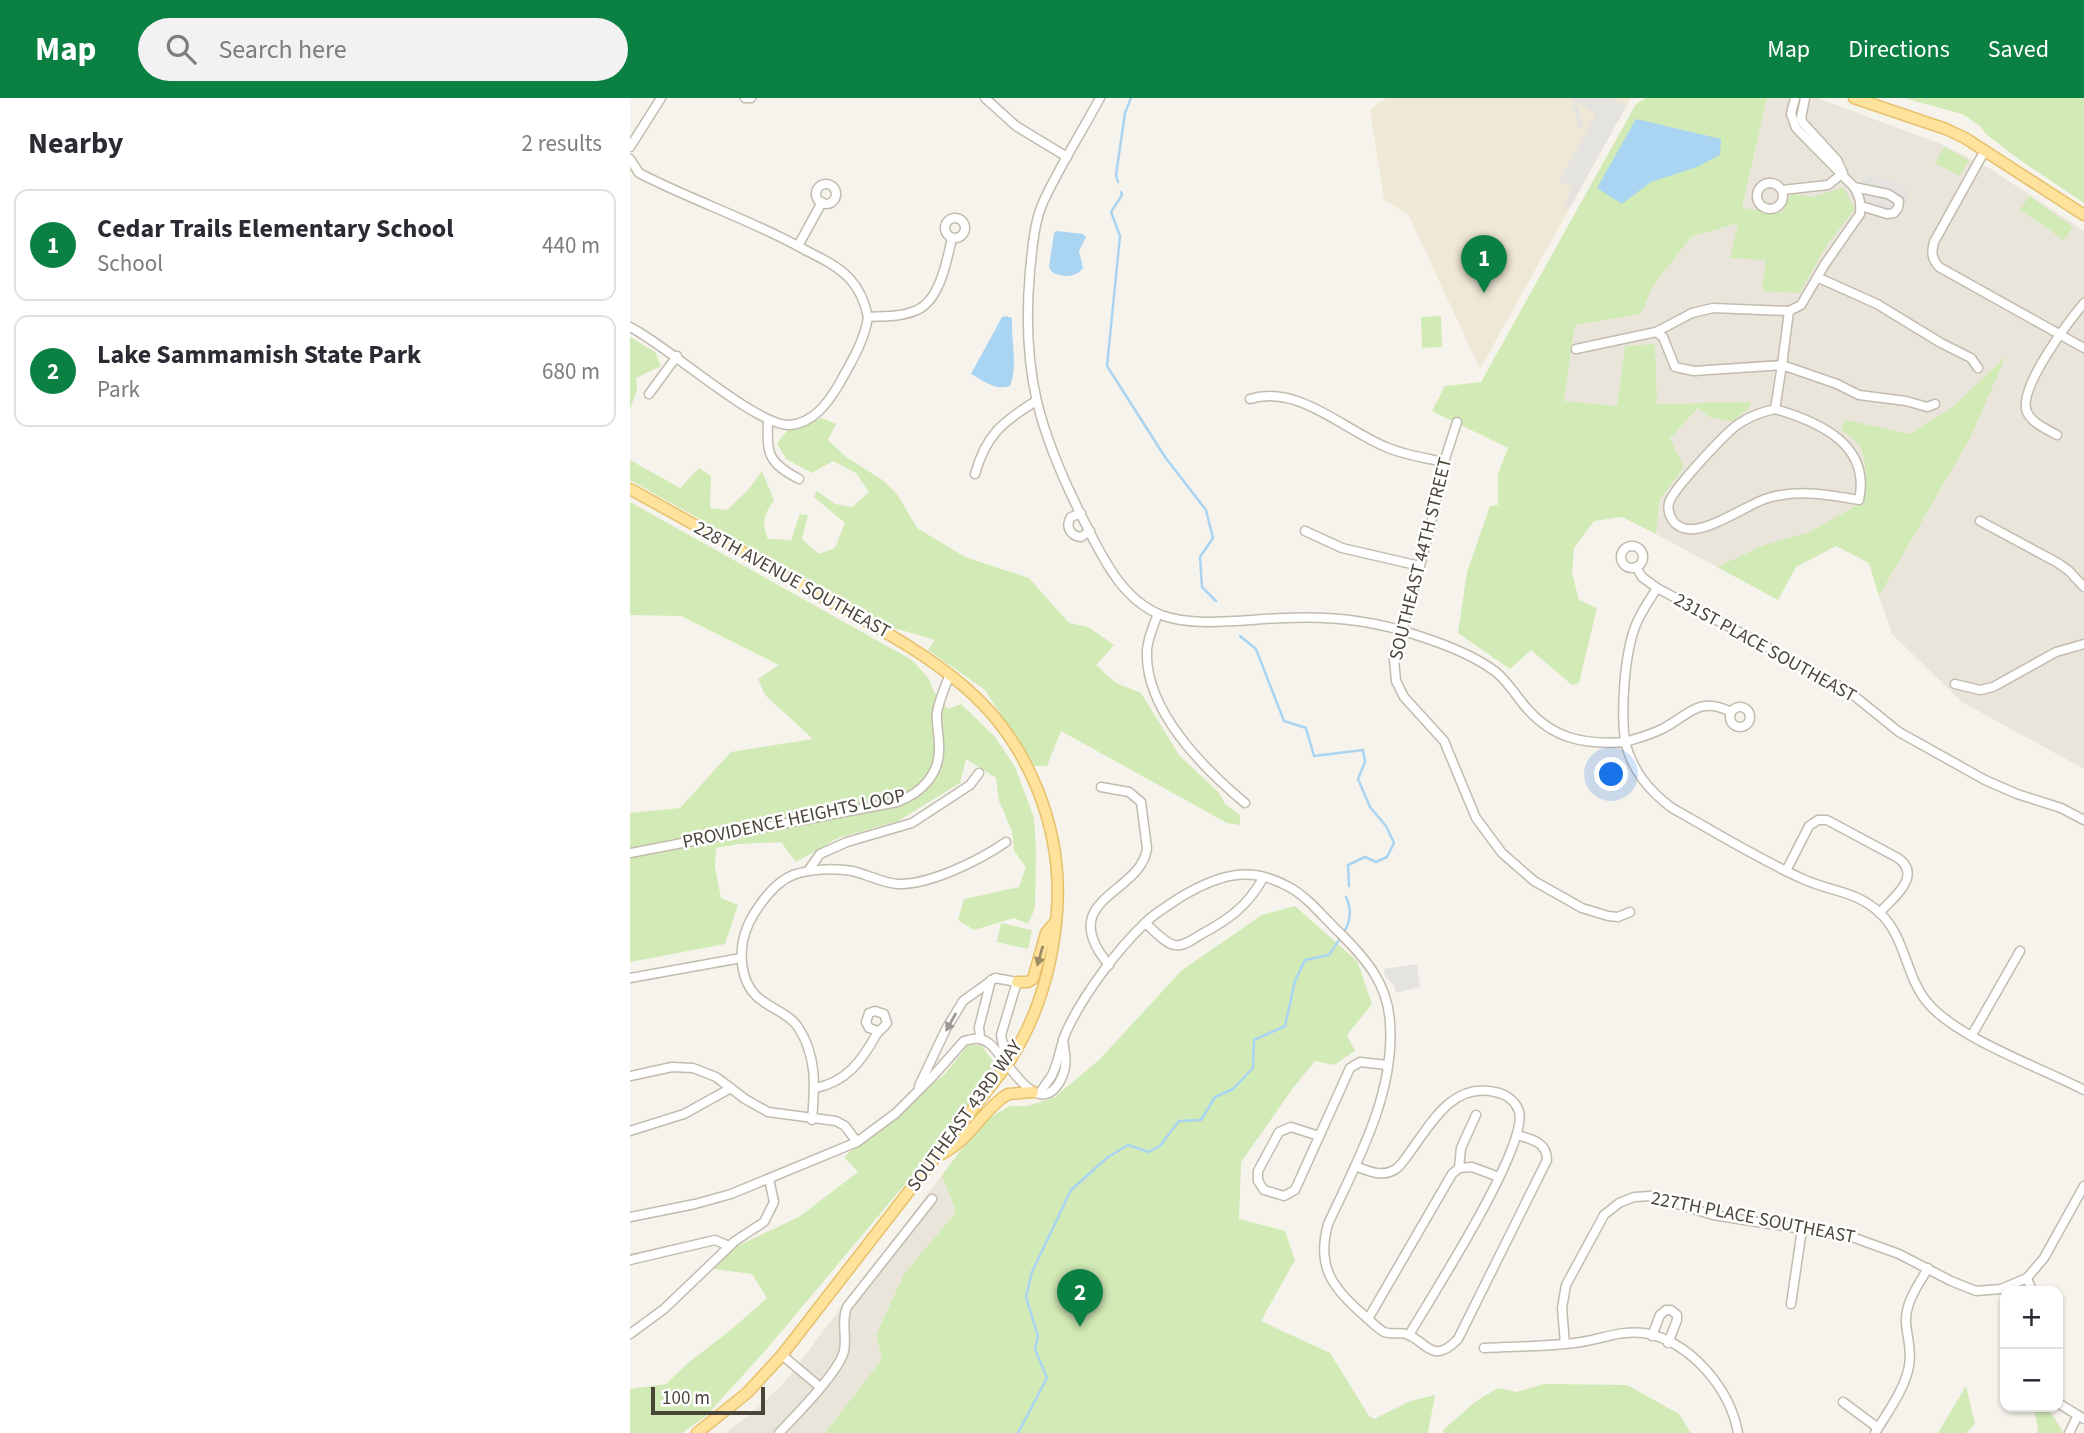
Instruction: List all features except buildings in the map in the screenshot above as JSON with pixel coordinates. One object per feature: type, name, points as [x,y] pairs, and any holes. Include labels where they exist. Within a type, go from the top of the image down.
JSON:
[{"type":"main road","points":[[1854,98],[1946,129],[1985,150],[2084,215]]},
{"type":"main road","name":"228TH AVENUE SOUTHEAST","points":[[630,489],[895,638],[949,676]]},
{"type":"main road","name":"SOUTHEAST 43RD WAY","points":[[697,1433],[747,1393],[782,1355],[937,1157],[1007,1065],[1026,1033],[1043,991],[1051,961],[1056,920],[1058,877],[1053,838],[1040,795],[995,716],[949,676]]},
{"type":"main road","points":[[1017,982],[1028,982],[1032,979],[1046,933],[1056,920]]},
{"type":"main road","points":[[937,1157],[960,1143],[1002,1097],[1036,1092]]},
{"type":"street","points":[[630,147],[661,98]]},
{"type":"street","points":[[745,98],[751,98]]},
{"type":"street","points":[[985,98],[1016,126],[1067,157]]},
{"type":"street","points":[[1100,98],[1041,205],[1034,233],[1027,336],[1036,401],[1055,459],[1118,581],[1134,598],[1158,614],[1181,620],[1332,618],[1369,622],[1401,630],[1432,640],[1487,666],[1508,684],[1533,715],[1557,733],[1583,742],[1625,742],[1663,729],[1700,706],[1716,706],[1731,712]]},
{"type":"street","points":[[1576,349],[1656,332],[1692,313],[1713,308],[1789,311],[1801,305],[1825,264],[1860,214],[1861,206],[1854,187],[1843,173],[1796,128],[1791,114],[1795,98]]},
{"type":"street","points":[[1805,98],[1801,118],[1803,123],[1837,160],[1843,173]]},
{"type":"street","points":[[1985,150],[1934,242],[1932,255],[1939,267],[2060,332],[2084,348]]},
{"type":"street","points":[[630,159],[639,173],[798,246],[833,265],[849,277],[862,297],[868,317],[860,347],[825,406],[798,424],[780,424],[768,420],[737,401],[677,356],[630,327]]},
{"type":"street","points":[[1782,190],[1828,185],[1843,173]]},
{"type":"street","points":[[1854,187],[1880,192],[1899,201],[1894,213],[1887,214],[1861,206]]},
{"type":"street","points":[[798,246],[822,202]]},
{"type":"street","points":[[868,317],[915,311],[929,302],[937,288],[952,238]]},
{"type":"street","points":[[1819,278],[1877,304],[1971,358],[1978,368]]},
{"type":"street","points":[[2057,435],[2033,421],[2025,404],[2027,392],[2060,332],[2084,303]]},
{"type":"street","points":[[1775,409],[1789,311]]},
{"type":"street","points":[[1656,332],[1663,337],[1675,367],[1694,371],[1782,365],[1837,384],[1859,395],[1906,401],[1927,407],[1936,404]]},
{"type":"street","points":[[649,394],[677,356]]},
{"type":"street","points":[[1250,398],[1269,396],[1299,402],[1389,449],[1444,462]]},
{"type":"street","points":[[975,474],[981,454],[995,432],[1013,415],[1036,401]]},
{"type":"street","points":[[1775,409],[1797,415],[1849,447],[1860,467],[1863,484],[1860,500],[1823,494],[1768,498],[1694,530],[1679,527],[1670,517],[1669,502],[1678,487],[1738,424],[1758,413],[1775,409]]},
{"type":"street","points":[[768,420],[767,448],[770,454],[779,468],[799,479]]},
{"type":"street","name":"SOUTHEAST 44TH STREET","points":[[1457,422],[1444,462],[1420,566],[1394,659],[1394,672],[1399,688],[1410,705],[1444,741],[1476,818],[1515,867],[1582,908],[1618,917],[1630,912]]},
{"type":"street","points":[[1081,513],[1071,517],[1069,530],[1077,536],[1084,536],[1090,531]]},
{"type":"street","points":[[1980,521],[2052,559],[2069,571],[2084,587]]},
{"type":"street","points":[[1305,531],[1351,551],[1420,566]]},
{"type":"street","name":"231ST PLACE SOUTHEAST","points":[[1636,567],[1642,578],[1657,588],[1847,690],[1899,732],[1984,780],[2051,804],[2084,820]]},
{"type":"street","points":[[1657,588],[1632,635],[1623,712],[1625,742],[1639,776],[1655,795],[1672,808],[1786,871],[1813,884],[1848,893],[1880,913],[1897,935],[1925,1000],[1934,1010],[1972,1035],[2084,1090]]},
{"type":"street","points":[[1158,614],[1147,648],[1149,677],[1159,703],[1202,764],[1245,803]]},
{"type":"street","points":[[1955,684],[1980,690],[1993,687],[2056,652],[2084,644]]},
{"type":"street","name":"PROVIDENCE HEIGHTS LOOP","points":[[630,853],[912,797],[929,781],[937,762],[937,713],[949,676]]},
{"type":"street","points":[[808,871],[820,854],[862,837],[912,824],[970,785],[979,773]]},
{"type":"street","points":[[1101,787],[1129,792],[1141,802],[1147,848],[1138,869],[1104,897],[1095,912],[1093,939],[1109,965]]},
{"type":"street","points":[[1786,871],[1809,826],[1818,820],[1827,820],[1898,858],[1906,865],[1907,882],[1880,913]]},
{"type":"street","points":[[812,1119],[815,1088],[813,1062],[799,1028],[790,1018],[756,997],[745,978],[741,958],[745,932],[761,904],[785,879],[808,871],[849,870],[887,882],[907,883],[972,862],[1006,842]]},
{"type":"street","points":[[630,1217],[695,1204],[769,1179],[857,1142],[884,1123],[933,1076],[960,1043],[980,1038],[990,1044],[1023,1085],[1036,1092],[1050,1091],[1056,1087],[1062,1076],[1066,1058],[1063,1040],[1084,1000],[1109,965],[1145,923],[1181,897],[1214,880],[1238,873],[1290,887],[1303,898],[1363,956],[1380,982],[1388,1001],[1390,1025],[1387,1065],[1378,1107],[1328,1224],[1323,1254],[1334,1285],[1343,1297],[1383,1331],[1409,1335],[1431,1350],[1446,1350],[1464,1329],[1547,1160],[1547,1153],[1540,1144],[1517,1135]]},
{"type":"street","points":[[1145,923],[1175,946],[1186,943],[1236,914],[1263,878]]},
{"type":"street","points":[[1972,1035],[2020,951]]},
{"type":"street","points":[[630,978],[741,958]]},
{"type":"street","points":[[916,1092],[959,1007],[971,993],[999,978],[1017,982],[1001,1035],[1007,1065]]},
{"type":"street","points":[[980,1038],[979,1027],[992,980]]},
{"type":"street","points":[[815,1088],[828,1086],[850,1071],[867,1053],[878,1031]]},
{"type":"street","points":[[990,1044],[1001,1035]]},
{"type":"street","points":[[1319,1136],[1291,1127],[1279,1132],[1257,1176],[1264,1190],[1276,1195],[1290,1193],[1298,1185],[1350,1068],[1360,1062],[1387,1065]]},
{"type":"street","points":[[630,1076],[683,1067],[703,1071],[768,1112],[841,1123],[857,1142]]},
{"type":"street","points":[[630,1131],[684,1114],[731,1088]]},
{"type":"street","points":[[1355,1166],[1378,1173],[1396,1169],[1444,1107],[1455,1097],[1468,1091],[1492,1091],[1511,1099],[1519,1114],[1517,1135],[1499,1177],[1409,1335]]},
{"type":"street","points":[[1459,1168],[1461,1148],[1476,1115]]},
{"type":"street","points":[[1368,1319],[1452,1174],[1459,1168],[1472,1167],[1499,1177]]},
{"type":"street","points":[[630,1334],[664,1309],[729,1245],[759,1227],[768,1217],[774,1202],[769,1179]]},
{"type":"street","points":[[2030,1286],[2026,1278],[2040,1265],[2084,1186]]},
{"type":"street","name":"227TH PLACE SOUTHEAST","points":[[1565,1344],[1562,1308],[1566,1285],[1604,1216],[1619,1203],[1634,1197],[1651,1196],[1713,1215],[1852,1237],[1899,1254],[1976,1291],[2001,1289],[2026,1278]]},
{"type":"street","points":[[779,1433],[820,1387],[844,1352],[842,1322],[847,1307],[932,1199]]},
{"type":"street","points":[[1790,1304],[1802,1229]]},
{"type":"street","points":[[630,1260],[715,1240],[729,1245]]},
{"type":"street","points":[[1843,1402],[1877,1431],[1902,1386],[1909,1367],[1907,1309],[1928,1268]]},
{"type":"street","points":[[1652,1336],[1660,1315],[1671,1310],[1677,1320],[1668,1343]]},
{"type":"street","points":[[1484,1348],[1565,1344],[1623,1333],[1652,1336],[1698,1362],[1713,1378],[1732,1413],[1738,1433]]},
{"type":"street","points":[[782,1355],[820,1387]]},
{"type":"street","points":[[2063,1406],[2081,1417],[2069,1433]]},
{"type":"shaded area","points":[[1386,98],[1631,98],[1480,369],[1409,216],[1384,199],[1370,110]]},
{"type":"shaded area","points":[[1570,98],[1611,98],[1626,106],[1570,207],[1564,204],[1572,188],[1559,181],[1596,114],[1577,103],[1584,127],[1579,129],[1572,105],[1576,103]]},
{"type":"shaded area","points":[[1767,98],[1817,98],[1941,144],[1989,168],[2084,231],[2084,769],[1962,702],[1892,634],[1879,596],[1970,438],[1857,532],[1762,546],[1717,567],[1656,534],[1667,443],[1703,403],[1657,404],[1625,347],[1617,406],[1564,401],[1575,325],[1641,314],[1653,286],[1691,237],[1739,223]]},
{"type":"shaded area","points":[[1868,175],[1895,182],[1908,189],[1907,200],[1896,217],[1885,217],[1868,211],[1860,178]]},
{"type":"shaded area","points":[[1417,964],[1420,987],[1396,993],[1394,985],[1385,977],[1384,969]]},
{"type":"shaded area","points":[[942,1175],[956,1212],[904,1274],[876,1335],[882,1359],[825,1433],[725,1433],[751,1414],[784,1383]]},
{"type":"green space","points":[[1646,98],[1767,98],[1742,208],[1782,213],[1791,194],[1814,197],[1843,187],[1855,209],[1826,246],[1800,293],[1762,291],[1766,260],[1730,258],[1738,223],[1691,237],[1653,286],[1641,314],[1575,325],[1564,401],[1617,406],[1625,346],[1655,344],[1657,404],[1750,402],[1750,407],[1732,422],[1709,417],[1698,408],[1670,439],[1684,467],[1660,499],[1656,534],[1622,517],[1594,521],[1574,548],[1572,573],[1579,600],[1597,608],[1579,683],[1572,685],[1531,650],[1510,669],[1458,633],[1467,572],[1490,506],[1498,505],[1498,474],[1508,448],[1432,411],[1445,386],[1481,382],[1636,104]]},
{"type":"green space","points":[[1904,98],[2084,98],[2084,203],[2020,160],[1962,114]]},
{"type":"green space","points":[[1944,147],[1969,160],[1960,176],[1935,163]]},
{"type":"green space","points":[[2029,196],[2073,227],[2064,240],[2020,210]]},
{"type":"green space","points":[[1441,316],[1442,347],[1422,348],[1421,317]]},
{"type":"green space","points":[[630,337],[655,352],[661,366],[636,378],[637,390],[630,409]]},
{"type":"green space","points":[[2006,356],[1970,438],[1879,596],[1869,563],[1836,546],[1796,567],[1778,600],[1717,567],[1762,546],[1810,532],[1864,501],[1864,458],[1858,443],[1841,430],[1846,420],[1909,434],[1953,407]]},
{"type":"green space","points":[[822,418],[836,424],[828,440],[846,457],[884,481],[897,494],[917,528],[965,557],[1029,578],[1069,623],[1088,627],[1114,645],[1096,665],[1116,683],[1141,693],[1179,755],[1219,793],[1225,804],[1240,815],[1240,825],[1227,823],[1061,731],[1047,766],[1034,766],[985,690],[928,650],[935,640],[894,628],[630,480],[630,460],[680,488],[699,468],[711,476],[710,508],[727,510],[749,489],[762,471],[774,500],[765,519],[768,539],[791,540],[800,514],[808,515],[802,539],[819,554],[835,548],[845,523],[814,497],[817,491],[835,504],[852,507],[869,492],[856,473],[833,461],[812,473],[786,459],[777,443],[787,431]]},
{"type":"green space","points":[[630,502],[912,660],[929,679],[934,692],[948,709],[961,704],[995,737],[1015,767],[1034,818],[1035,908],[1028,924],[1014,918],[974,930],[958,920],[964,899],[1019,887],[1026,867],[1014,851],[1012,831],[999,801],[996,778],[966,759],[960,783],[898,821],[838,838],[796,862],[781,842],[716,848],[715,867],[721,898],[738,905],[725,944],[630,962],[630,813],[680,808],[731,752],[813,739],[765,695],[758,679],[779,665],[681,616],[630,615]]},
{"type":"green space","points":[[1295,906],[1357,961],[1372,1004],[1347,1035],[1355,1051],[1334,1065],[1315,1061],[1241,1162],[1239,1219],[1285,1231],[1295,1260],[1261,1321],[1330,1353],[1369,1416],[1374,1419],[1411,1401],[1435,1395],[1428,1433],[825,1433],[882,1359],[876,1335],[904,1274],[956,1212],[942,1175],[982,1122],[1010,1106],[1028,1106],[1055,1097],[1100,1059],[1182,970],[1262,915]]},
{"type":"green space","points":[[1001,923],[1032,930],[1028,949],[997,942]]},
{"type":"green space","points":[[969,1044],[982,1046],[993,1061],[993,1067],[953,1127],[765,1351],[705,1417],[682,1433],[630,1433],[630,1389],[666,1384],[767,1298],[752,1274],[714,1269],[735,1247],[799,1217],[858,1172],[844,1157],[944,1075]]},
{"type":"green space","points":[[1544,1384],[1627,1385],[1679,1414],[1691,1433],[1444,1433],[1443,1430],[1475,1402],[1498,1388],[1516,1392]]},
{"type":"green space","points":[[1966,1386],[1975,1424],[1966,1433],[1938,1433]]},
{"type":"green space","points":[[2035,1412],[2050,1412],[2063,1433],[2037,1433]]},
{"type":"water","points":[[1636,119],[1721,139],[1720,155],[1697,167],[1651,182],[1622,204],[1597,188]]},
{"type":"water","points":[[1057,231],[1083,234],[1086,237],[1079,251],[1083,268],[1073,275],[1056,274],[1049,267],[1054,233]]},
{"type":"water","points":[[1002,317],[1012,318],[1014,370],[1010,386],[999,387],[971,374]]},
{"type":"waterway","points":[[1118,182],[1116,175],[1125,113],[1131,98]]},
{"type":"waterway","points":[[1121,192],[1122,195],[1111,212],[1120,236],[1107,366],[1165,457],[1206,510],[1213,538],[1200,557],[1202,587],[1216,601]]},
{"type":"waterway","points":[[1240,636],[1256,649],[1284,721],[1306,728],[1314,756],[1363,750],[1365,762],[1358,779],[1370,807],[1386,826],[1394,843],[1387,857],[1376,862],[1365,857],[1348,865],[1349,886]]},
{"type":"waterway","points":[[1018,1433],[1047,1378],[1035,1349],[1038,1336],[1026,1297],[1032,1272],[1071,1190],[1108,1157],[1128,1145],[1149,1152],[1160,1146],[1179,1121],[1201,1120],[1215,1097],[1233,1089],[1253,1068],[1254,1040],[1285,1026],[1295,981],[1305,960],[1329,955],[1343,934],[1350,913],[1346,897]]},
{"type":"place","name":"Cedar Trails Elementary School","points":[[1484,293]]},
{"type":"place","name":"Lake Sammamish State Park","points":[[1080,1327]]}]
